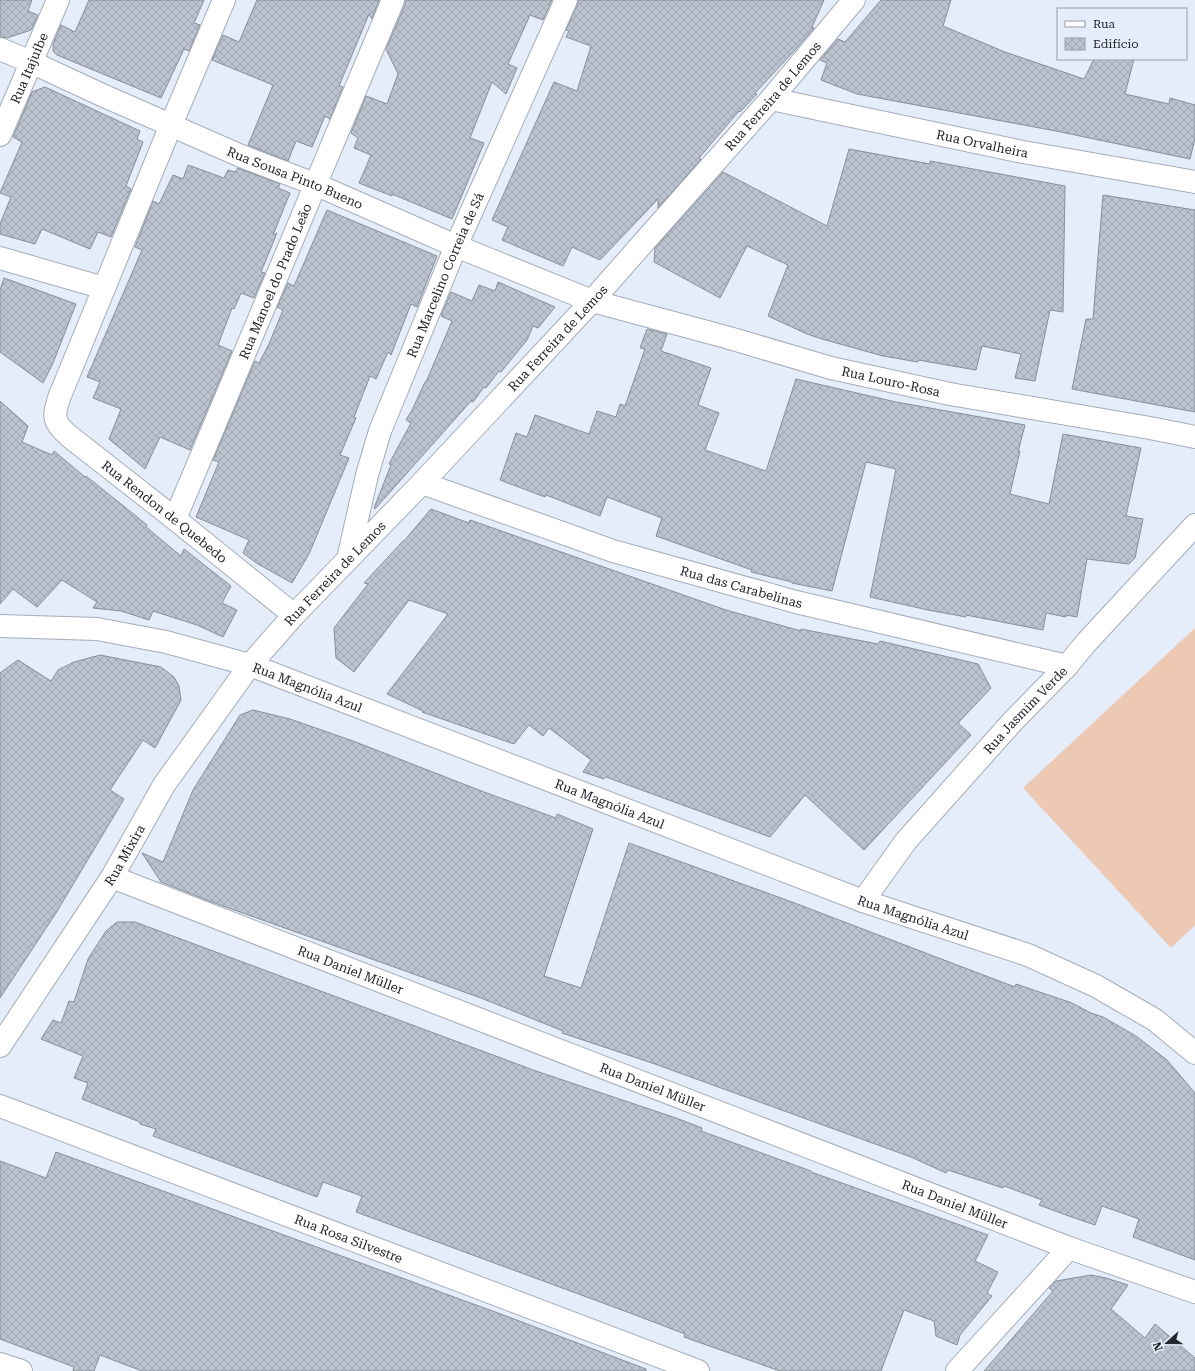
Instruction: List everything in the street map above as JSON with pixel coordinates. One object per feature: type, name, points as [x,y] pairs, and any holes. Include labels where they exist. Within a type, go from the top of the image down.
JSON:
[{"type":"street","name":"Rua Itajuíbe","points":[[0,135],[58,0]]},
{"type":"street","points":[[0,258],[104,288],[224,0]]},
{"type":"street","name":"Rua Manoel do Prado Leão","points":[[175,519],[394,0]]},
{"type":"street","name":"Rua Marcelino Correia de Sá","points":[[348,559],[367,475],[380,431],[456,246],[566,0]]},
{"type":"street","name":"Rua Ferreira de Lemos","points":[[250,665],[294,615],[422,483],[592,301],[771,100],[854,0]]},
{"type":"street","name":"Rua Sousa Pinto Bueno","points":[[0,49],[241,156],[316,185],[456,246],[592,301]]},
{"type":"street","name":"Rua Orvalheira","points":[[771,100],[1023,152],[1195,182]]},
{"type":"street","name":"Rua Rendon de Quebedo","points":[[104,288],[58,398],[54,413],[57,422],[62,430],[294,615]]},
{"type":"street","name":"Rua Louro-Rosa","points":[[592,301],[726,337],[831,368],[950,394],[1195,437]]},
{"type":"street","name":"Rua das Carabelinas","points":[[422,483],[613,551],[796,602],[1067,666]]},
{"type":"street","name":"Rua Jasmim Verde","points":[[863,902],[906,840],[1013,721],[1067,666],[1085,644],[1195,525]]},
{"type":"street","name":"Rua Magnólia Azul","points":[[0,626],[97,629],[166,642],[250,665],[863,902],[1028,955],[1096,986],[1155,1020],[1195,1053]]},
{"type":"street","name":"Rua Mixira","points":[[0,1046],[112,877],[164,785],[250,665]]},
{"type":"street","name":"Rua Daniel Müller","points":[[112,877],[1069,1248],[1195,1292]]},
{"type":"street","name":"Rua Rosa Silvestre","points":[[0,1106],[698,1371]]},
{"type":"street","points":[[957,1371],[1069,1248]]},
{"type":"street","points":[[0,1364],[21,1371]]},
{"type":"shaded area","points":[[1195,628],[1195,925],[1171,948],[1023,788]]},
{"type":"building","points":[[0,0],[32,0],[28,11],[38,15],[31,30],[7,38],[0,37]]},
{"type":"building","points":[[89,0],[204,0],[194,23],[200,25],[189,51],[184,49],[161,98],[57,55],[53,51],[53,44],[61,25],[75,32]]},
{"type":"building","points":[[257,0],[379,0],[372,19],[369,14],[339,86],[343,87],[330,119],[325,116],[312,147],[296,141],[288,161],[248,145],[273,85],[212,60],[223,35],[239,42]]},
{"type":"building","points":[[405,0],[552,0],[543,20],[530,15],[508,64],[517,68],[506,94],[492,82],[470,138],[484,143],[452,219],[392,194],[392,196],[359,183],[371,155],[354,148],[358,138],[351,133],[366,96],[387,104],[398,74],[386,49],[405,5]]},
{"type":"building","points":[[578,0],[824,0],[812,27],[814,28],[755,93],[757,94],[740,112],[739,111],[699,158],[701,159],[658,208],[658,199],[600,260],[572,247],[563,266],[502,240],[508,227],[492,220],[554,82],[577,91],[591,46],[566,37],[569,31],[566,30]]},
{"type":"building","points":[[881,0],[951,0],[943,26],[1005,52],[1084,79],[1094,60],[1134,60],[1125,94],[1169,104],[1170,98],[1195,105],[1195,138],[1190,159],[1056,131],[857,94],[821,80],[827,63],[820,60],[838,39],[845,42]]},
{"type":"building","points":[[45,87],[140,131],[137,139],[143,142],[126,186],[131,189],[111,237],[98,232],[90,249],[42,229],[35,244],[0,234],[0,224],[11,197],[0,193],[22,142],[13,137],[32,92]]},
{"type":"building","points":[[849,149],[930,164],[930,161],[1065,186],[1063,312],[1050,310],[1035,381],[1015,378],[1021,354],[982,346],[976,370],[918,360],[918,362],[883,356],[822,339],[807,334],[768,316],[788,265],[747,246],[720,298],[654,262],[655,248],[723,172],[827,226]]},
{"type":"building","points":[[188,165],[224,178],[228,170],[235,172],[238,168],[280,184],[278,188],[290,193],[273,235],[277,233],[261,272],[265,273],[254,298],[241,293],[234,309],[232,308],[218,345],[232,351],[190,450],[160,437],[145,469],[109,439],[121,409],[93,398],[100,382],[87,377],[142,250],[135,247],[153,201],[159,204],[173,175],[183,179]]},
{"type":"building","points":[[1103,195],[1195,210],[1195,412],[1072,389],[1086,319],[1093,319]]},
{"type":"building","points":[[327,210],[437,256],[417,307],[411,304],[391,355],[388,352],[376,379],[370,376],[354,417],[356,418],[340,455],[349,458],[309,554],[292,583],[258,564],[243,553],[249,540],[196,517],[219,462],[213,460],[255,361],[259,363],[269,344],[283,310],[277,307],[288,283],[294,286]]},
{"type":"building","points":[[4,278],[76,304],[53,363],[43,383],[0,352],[0,290]]},
{"type":"building","points":[[498,282],[555,307],[538,328],[533,326],[527,340],[501,372],[499,371],[486,388],[484,387],[473,402],[471,401],[375,509],[374,508],[391,465],[389,464],[411,423],[406,420],[426,382],[452,321],[441,316],[451,292],[472,301],[479,285],[495,291]]},
{"type":"building","points":[[647,329],[667,334],[661,351],[711,368],[698,405],[719,413],[705,450],[766,471],[796,379],[896,402],[1025,425],[1010,494],[1049,504],[1063,434],[1141,448],[1126,516],[1143,519],[1135,558],[1129,564],[1087,559],[1077,617],[1066,615],[1066,617],[1046,613],[1043,630],[966,615],[966,617],[928,610],[870,597],[896,469],[866,462],[832,591],[792,583],[751,572],[752,570],[656,536],[662,518],[607,497],[600,516],[546,495],[545,497],[500,480],[516,433],[527,437],[535,415],[589,434],[597,411],[616,417],[620,404],[625,406],[645,349],[640,348]]},
{"type":"building","points":[[0,401],[28,426],[22,442],[52,455],[54,451],[147,525],[146,527],[181,556],[184,549],[231,586],[222,603],[237,610],[223,637],[197,625],[153,611],[149,620],[121,611],[93,608],[97,602],[62,580],[37,607],[13,589],[0,604]]},
{"type":"building","points":[[431,509],[469,523],[470,520],[726,610],[801,631],[801,629],[878,644],[880,641],[978,664],[991,688],[958,723],[971,735],[864,850],[805,795],[770,837],[606,777],[604,779],[583,772],[591,760],[549,728],[543,736],[529,725],[514,744],[422,712],[423,711],[387,694],[448,614],[409,600],[354,672],[336,658],[334,628],[368,584],[364,583],[404,541]]},
{"type":"building","points":[[100,655],[161,667],[174,677],[179,686],[181,700],[155,748],[143,740],[110,790],[124,799],[56,913],[0,998],[0,673],[18,660],[51,681],[58,670],[74,662]]},
{"type":"building","points":[[253,710],[290,719],[353,741],[484,792],[556,818],[557,814],[593,829],[544,976],[581,988],[629,843],[792,902],[1015,987],[1016,984],[1072,1003],[1091,1013],[1103,1017],[1136,1036],[1167,1060],[1195,1093],[1195,1260],[1133,1237],[1139,1219],[1102,1206],[1095,1225],[1039,1205],[1042,1200],[1004,1186],[1003,1188],[948,1170],[946,1173],[911,1157],[655,1064],[562,1033],[563,1031],[481,998],[209,901],[161,882],[142,853],[163,862],[193,790],[240,715]]},
{"type":"building","points":[[117,922],[135,922],[536,1071],[676,1118],[702,1128],[701,1131],[988,1235],[975,1261],[998,1272],[987,1293],[992,1296],[960,1335],[957,1345],[936,1336],[934,1321],[904,1310],[881,1371],[780,1371],[684,1337],[685,1334],[630,1313],[356,1212],[362,1196],[323,1182],[317,1197],[153,1136],[156,1129],[140,1124],[140,1122],[82,1099],[88,1083],[74,1078],[83,1056],[41,1039],[53,1020],[61,1023],[69,1001],[74,1002],[88,959],[106,931]]},
{"type":"building","points":[[56,1152],[498,1313],[646,1369],[646,1371],[142,1371],[100,1355],[94,1371],[73,1371],[74,1367],[0,1339],[0,1161],[46,1178]]},
{"type":"building","points":[[1091,1275],[1128,1285],[1111,1309],[1145,1338],[1155,1324],[1195,1358],[1195,1371],[984,1371],[1053,1291],[1049,1288],[1056,1281]]}]
